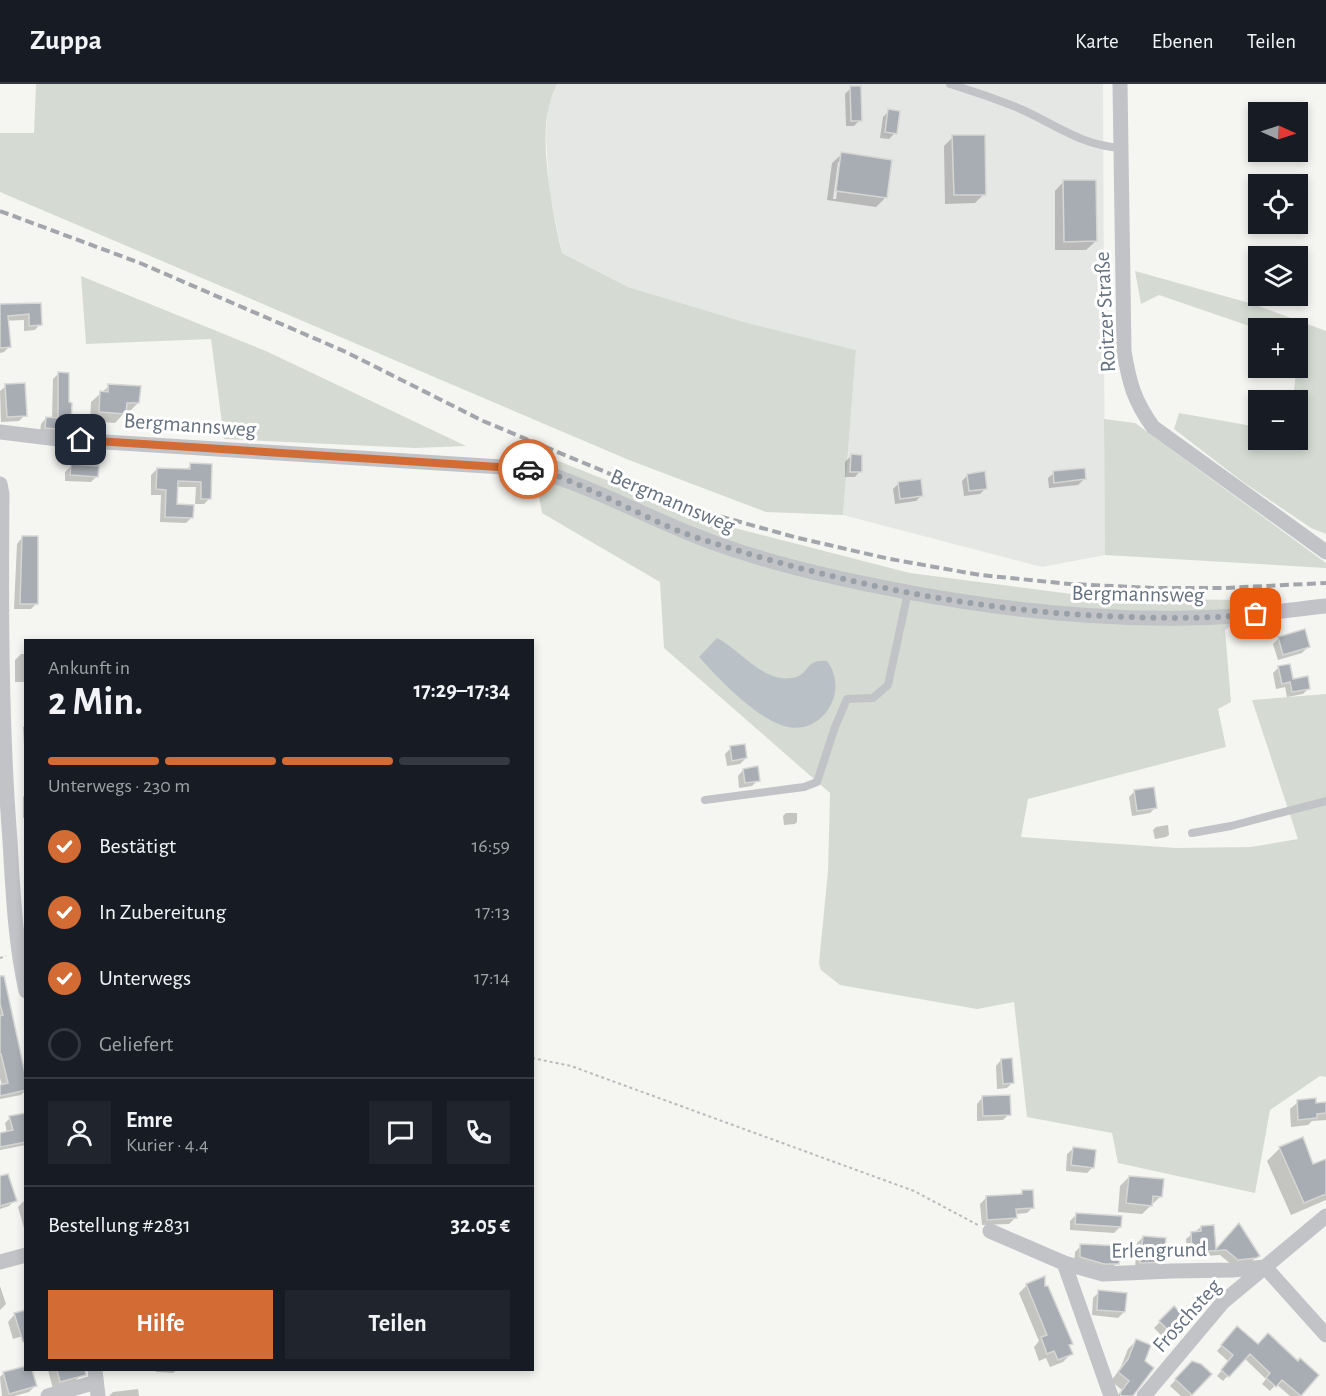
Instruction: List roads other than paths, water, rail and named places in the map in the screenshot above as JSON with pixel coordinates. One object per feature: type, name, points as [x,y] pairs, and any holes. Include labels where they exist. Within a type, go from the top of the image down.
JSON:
[{"type":"street","name":"Roitzer Straße","points":[[1120,84],[1124,351],[1130,382],[1140,409],[1153,427],[1326,552]]},
{"type":"street","name":"Bergmannsweg","points":[[0,432],[58,438],[533,469],[566,479],[693,536],[744,554],[848,581],[960,602],[1126,618],[1233,616],[1326,606]]},
{"type":"street","points":[[0,484],[2,494],[3,753],[18,953],[24,982]]},
{"type":"street","points":[[1326,1216],[1265,1267],[1326,1335]]},
{"type":"street","name":"Erlengrund","points":[[990,1231],[1064,1263],[1103,1274],[1265,1267]]},
{"type":"street","points":[[0,1262],[24,1256]]},
{"type":"street","points":[[1064,1263],[1111,1396]]},
{"type":"street","name":"Froschsteg","points":[[1144,1396],[1223,1302],[1265,1267]]},
{"type":"street","points":[[48,1396],[96,1383]]},
{"type":"lane","points":[[950,84],[1025,111],[1069,135],[1102,146],[1121,148]]},
{"type":"lane","points":[[705,800],[804,787],[817,782],[847,699],[873,698],[888,685],[909,592]]},
{"type":"lane","points":[[1192,832],[1232,826],[1326,801]]},
{"type":"railway","points":[[0,211],[140,263],[346,352],[483,421],[697,510],[798,538],[890,559],[980,575],[1070,584],[1153,588],[1225,588],[1326,583]]}]
